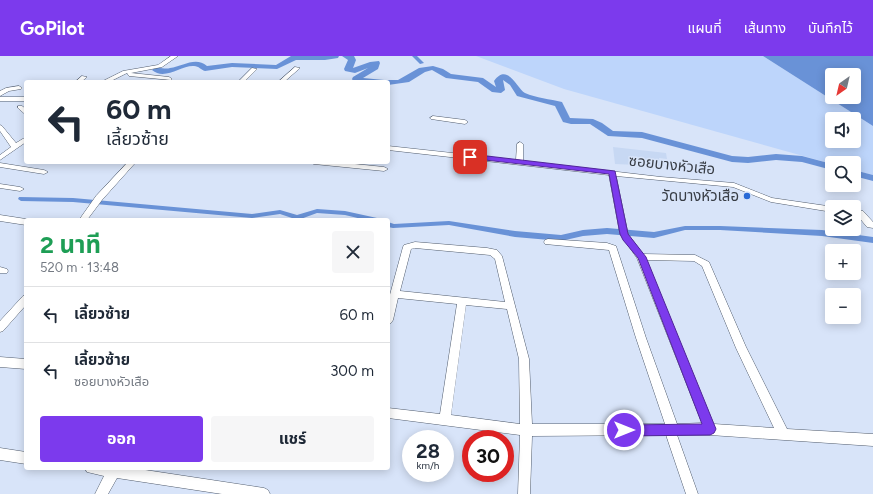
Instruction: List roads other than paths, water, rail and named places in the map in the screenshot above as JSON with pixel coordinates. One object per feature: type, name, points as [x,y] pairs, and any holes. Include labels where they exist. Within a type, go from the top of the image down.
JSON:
[{"type":"street","points":[[108,80],[124,73],[160,66],[175,56]]},
{"type":"street","points":[[283,80],[297,68]]},
{"type":"street","points":[[243,80],[254,69]]},
{"type":"street","points":[[124,73],[169,79]]},
{"type":"street","points":[[80,80],[84,77]]},
{"type":"street","points":[[0,94],[8,89],[19,88]]},
{"type":"street","points":[[0,101],[24,99]]},
{"type":"street","points":[[20,107],[24,111]]},
{"type":"street","points":[[433,118],[465,122]]},
{"type":"street","points":[[0,127],[15,148],[24,149]]},
{"type":"street","points":[[0,158],[24,141]]},
{"type":"street","points":[[519,162],[520,144]]},
{"type":"street","name":"ซอยบางหัวเสือ","points":[[390,148],[612,172],[661,179],[734,185],[771,200],[825,207]]},
{"type":"street","points":[[84,218],[93,205],[130,164]]},
{"type":"street","points":[[349,164],[384,169]]},
{"type":"street","points":[[0,165],[44,172]]},
{"type":"street","points":[[612,172],[623,230],[626,238],[641,257],[710,429]]},
{"type":"street","points":[[0,186],[20,189]]},
{"type":"street","points":[[861,213],[870,225],[873,225]]},
{"type":"street","points":[[0,218],[24,222]]},
{"type":"street","points":[[548,242],[607,246],[613,248],[692,494]]},
{"type":"street","points":[[390,313],[407,247],[415,245],[482,250],[494,252],[499,258],[524,359],[526,430],[524,494]]},
{"type":"street","points":[[641,257],[695,258],[706,264],[741,348],[783,433]]},
{"type":"street","points":[[395,294],[511,306]]},
{"type":"street","points":[[445,421],[462,300]]},
{"type":"street","points":[[0,328],[24,301]]},
{"type":"street","points":[[0,362],[24,364]]},
{"type":"street","points":[[390,413],[526,430],[710,429],[873,440]]},
{"type":"street","points":[[0,454],[24,458]]},
{"type":"street","points":[[101,494],[115,470],[264,494]]},
{"type":"water","points":[[763,56],[873,56],[873,126],[861,118],[861,112],[851,112],[838,104],[861,104],[861,68],[825,68],[825,95]]},
{"type":"waterway","points":[[156,70],[169,71],[193,63],[201,65],[205,69],[232,65],[277,67],[294,58],[335,56]]},
{"type":"waterway","points":[[346,56],[351,57],[352,60],[348,69],[351,70],[376,63],[375,67],[356,79],[361,80]]},
{"type":"waterway","points":[[414,56],[422,63]]},
{"type":"waterway","points":[[390,83],[406,80],[422,70],[433,68],[440,70],[449,76],[480,80],[495,90],[501,90],[498,81],[501,77],[511,81],[520,94],[559,104],[566,120],[593,122],[611,134],[642,135],[732,159],[748,160],[776,157],[802,159],[825,165]]},
{"type":"waterway","points":[[861,175],[873,178]]},
{"type":"waterway","points":[[21,199],[73,200],[252,216],[280,212],[297,218]]},
{"type":"waterway","points":[[297,218],[317,211],[345,213],[368,218]]},
{"type":"waterway","points":[[390,225],[393,226],[449,223],[515,234],[561,238],[583,233],[607,231],[654,235],[685,228],[720,228],[822,233],[873,240]]},
{"type":"place","name":"วัดบางหัวเสือ","points":[[747,196]]}]
